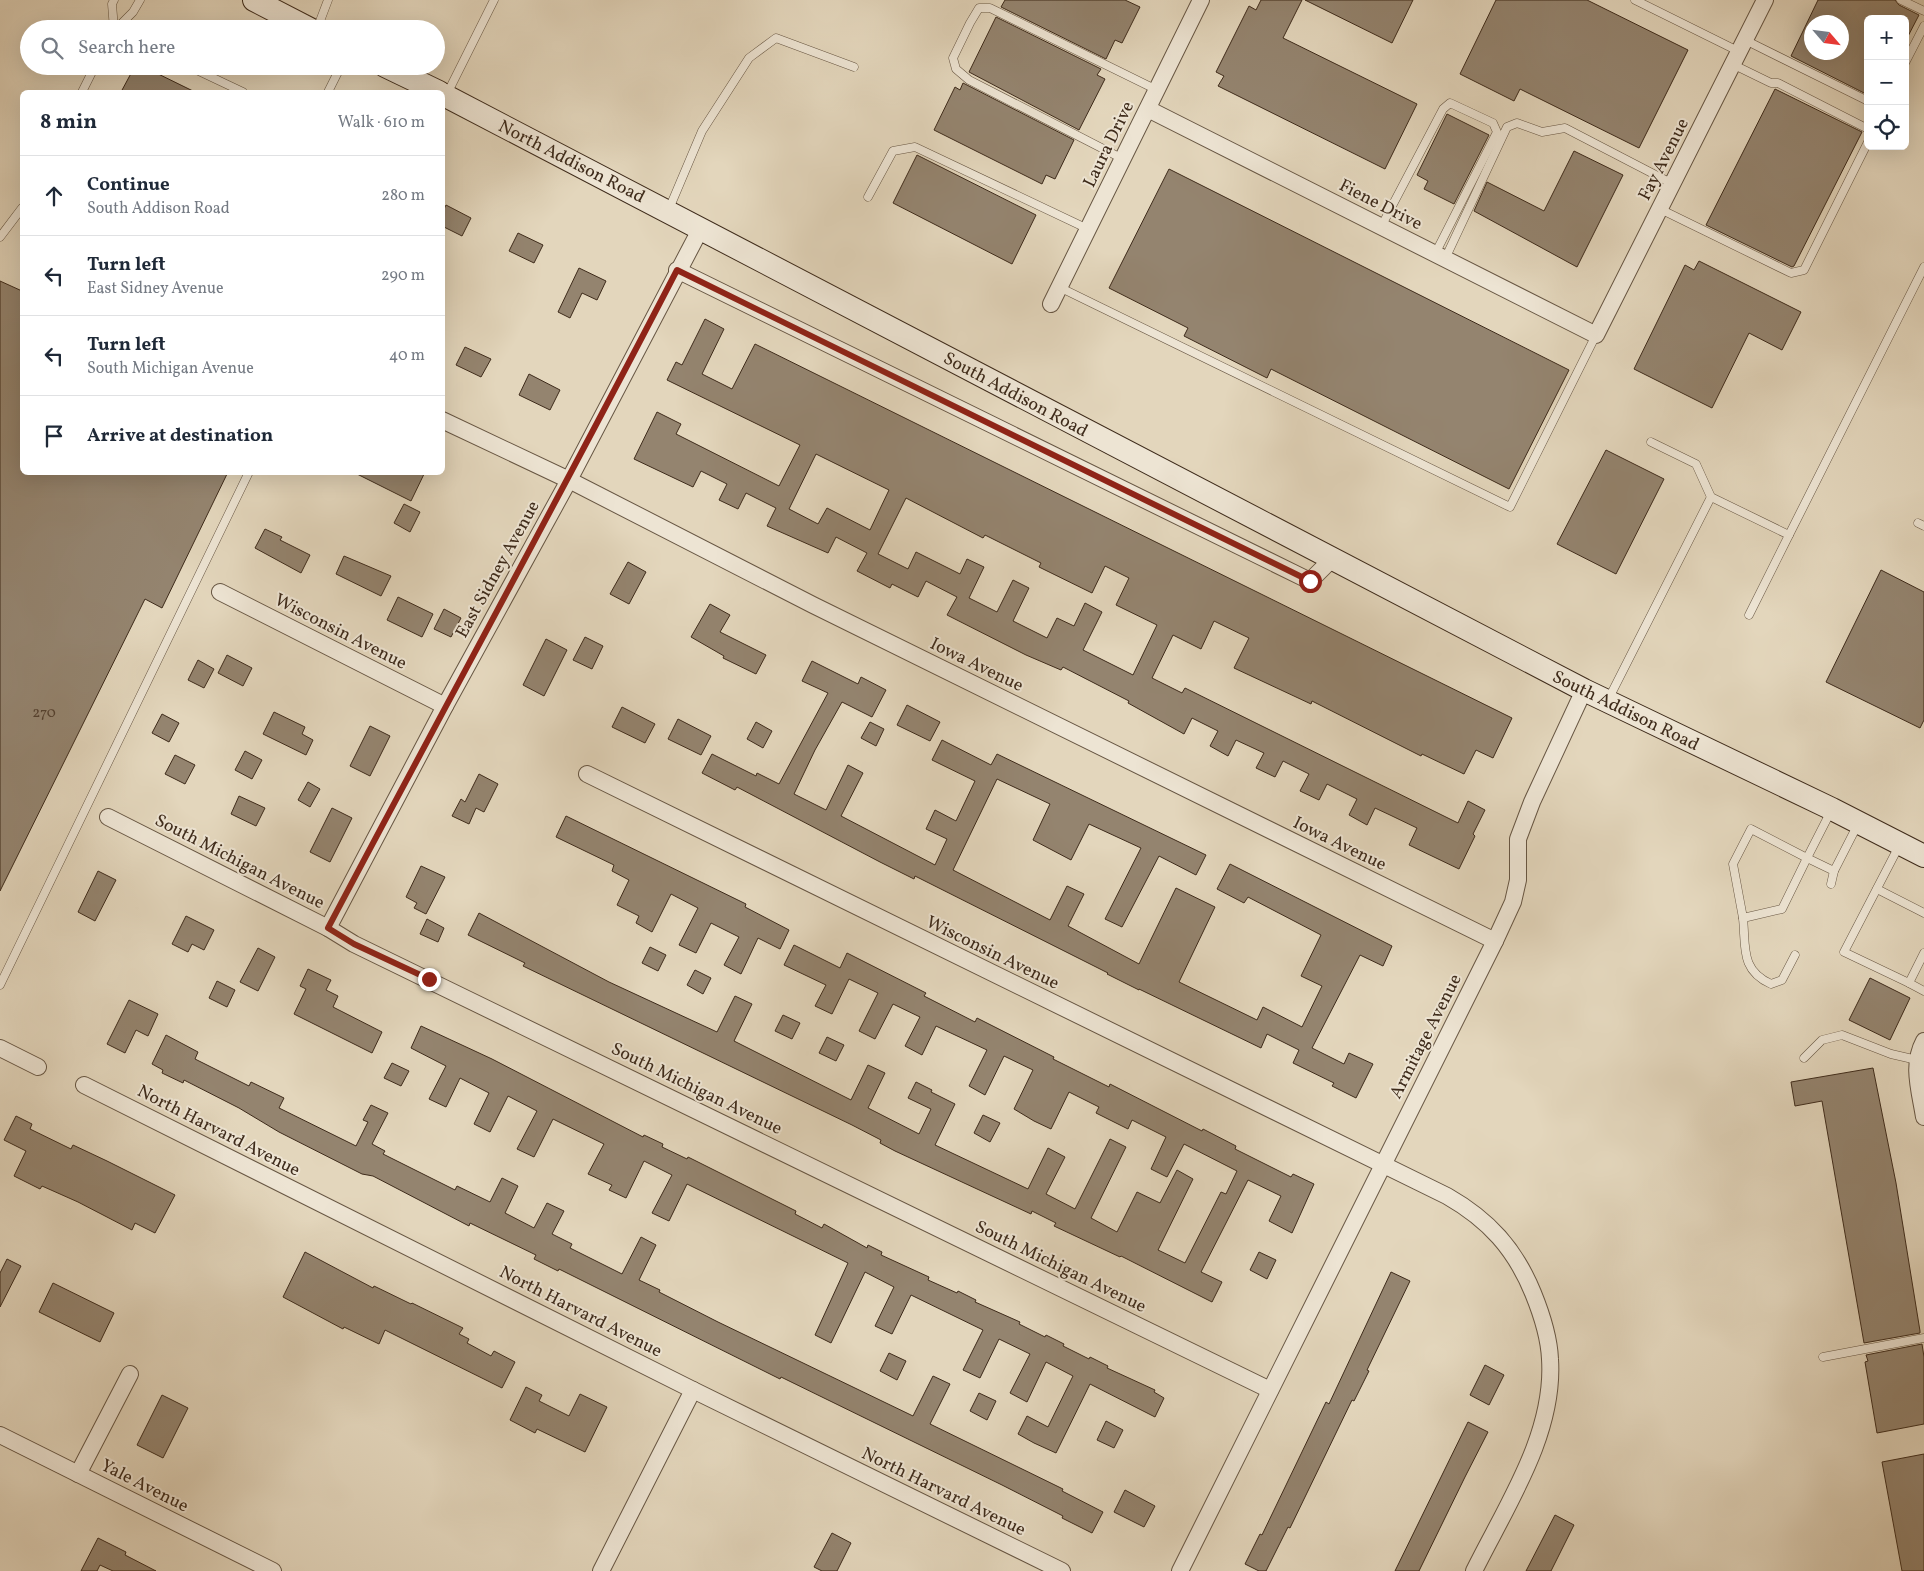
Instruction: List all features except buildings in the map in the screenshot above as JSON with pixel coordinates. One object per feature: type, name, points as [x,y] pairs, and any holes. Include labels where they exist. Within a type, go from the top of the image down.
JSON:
[{"type":"street","points":[[254,0],[293,20]]},
{"type":"street","name":"Laura Drive","points":[[1051,304],[1201,0]]},
{"type":"street","name":"Fay Avenue","points":[[1596,335],[1765,0]]},
{"type":"street","name":"North Addison Road","points":[[404,75],[435,90]]},
{"type":"street","name":"North Addison Road","points":[[445,95],[701,228]]},
{"type":"street","name":"Fiene Drive","points":[[1148,109],[1596,335]]},
{"type":"street","name":"East Sidney Avenue","points":[[328,928],[445,706],[569,480],[677,270],[701,228]]},
{"type":"street","name":"South Addison Road","points":[[701,228],[1330,560],[1584,690],[1832,809],[1900,844],[1923,853]]},
{"type":"street","name":"South Addison Road","points":[[677,270],[1310,581],[1330,560]]},
{"type":"street","name":"Iowa Avenue","points":[[445,421],[569,480],[812,605],[1495,941]]},
{"type":"street","name":"Wisconsin Avenue","points":[[220,592],[445,706]]},
{"type":"street","name":"Armitage Avenue","points":[[1180,1571],[1513,902],[1518,880],[1518,839],[1532,802],[1584,690]]},
{"type":"street","name":"Wisconsin Avenue","points":[[587,774],[1382,1166],[1447,1196],[1471,1210],[1519,1261],[1540,1311],[1548,1336],[1550,1360],[1550,1388],[1538,1436],[1528,1463],[1474,1571]]},
{"type":"street","name":"South Michigan Avenue","points":[[108,817],[328,928],[354,944],[1270,1390]]},
{"type":"street","points":[[1924,1041],[1918,1052],[1924,1117]]},
{"type":"street","points":[[0,1048],[38,1067]]},
{"type":"street","name":"North Harvard Avenue","points":[[84,1084],[693,1390],[1062,1571]]},
{"type":"street","points":[[78,1474],[130,1374]]},
{"type":"street","points":[[601,1571],[693,1390]]},
{"type":"street","name":"Yale Avenue","points":[[0,1435],[272,1571]]},
{"type":"lane","points":[[114,0],[112,4],[114,20]]},
{"type":"lane","points":[[125,20],[134,12],[140,0]]},
{"type":"lane","points":[[320,20],[328,0]]},
{"type":"lane","points":[[445,90],[494,0]]},
{"type":"lane","points":[[1635,0],[1739,52],[1864,99]]},
{"type":"lane","points":[[1901,0],[1924,11]]},
{"type":"lane","points":[[1123,159],[969,80],[956,69],[953,58],[970,23],[979,8],[990,8],[1157,90]]},
{"type":"lane","points":[[1907,60],[1924,26]]},
{"type":"lane","points":[[669,211],[702,131],[749,58],[776,38],[854,67]]},
{"type":"lane","points":[[1739,52],[1771,83],[1778,83],[1864,127]]},
{"type":"lane","points":[[83,90],[90,75]]},
{"type":"lane","points":[[207,75],[239,90]]},
{"type":"lane","points":[[329,90],[336,75]]},
{"type":"lane","points":[[1381,227],[1443,109],[1450,103],[1493,123],[1497,132],[1440,256]]},
{"type":"lane","points":[[1440,256],[1507,127],[1517,123],[1542,132],[1565,128],[1673,184]]},
{"type":"lane","points":[[868,197],[893,151],[914,147],[1088,230]]},
{"type":"lane","points":[[1660,209],[1791,273],[1804,270],[1864,150]]},
{"type":"lane","points":[[0,237],[20,211]]},
{"type":"lane","points":[[1749,615],[1924,267]]},
{"type":"lane","points":[[1060,287],[1510,507],[1596,335]]},
{"type":"lane","points":[[1651,442],[1696,464],[1710,497],[1789,535]]},
{"type":"lane","points":[[0,985],[248,475]]},
{"type":"lane","points":[[1607,701],[1710,497]]},
{"type":"lane","points":[[1743,918],[1782,909],[1832,809]]},
{"type":"lane","points":[[1831,884],[1834,871],[1859,823]]},
{"type":"lane","points":[[1795,955],[1782,980],[1770,984],[1761,979],[1747,965],[1743,918],[1733,864],[1750,829],[1834,871]]},
{"type":"lane","points":[[1900,844],[1844,952],[1924,991]]},
{"type":"lane","points":[[1877,889],[1924,913]]},
{"type":"lane","points":[[1909,984],[1924,952]]},
{"type":"lane","points":[[1804,1058],[1822,1040],[1842,1035],[1891,1054],[1919,1068]]},
{"type":"lane","points":[[1823,1357],[1924,1338]]},
{"type":"route","points":[[429,979],[354,944],[328,928],[445,706],[569,480],[677,270],[1310,581]]}]
